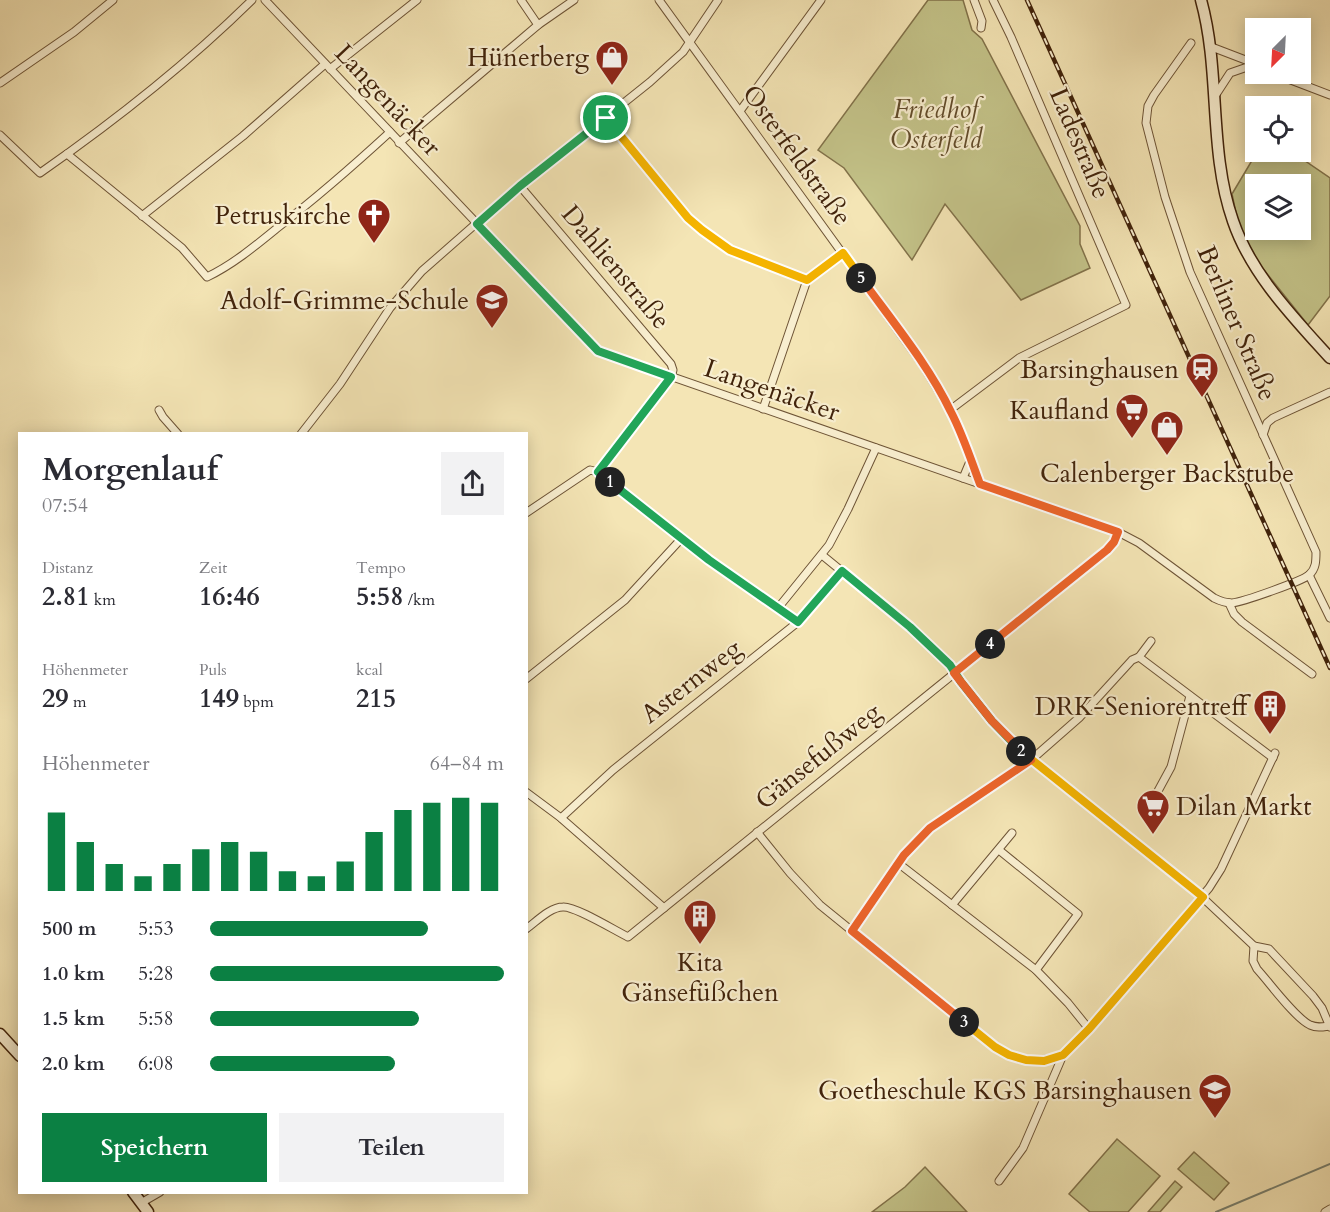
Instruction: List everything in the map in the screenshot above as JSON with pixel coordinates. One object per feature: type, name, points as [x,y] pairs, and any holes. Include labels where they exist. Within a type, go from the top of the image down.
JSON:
[{"type":"main road","points":[[1201,0],[1209,46],[1224,188],[1233,221],[1247,254],[1265,281],[1330,358]]},
{"type":"main road","points":[[0,1034],[18,1054]]},
{"type":"main road","points":[[134,1194],[145,1208]]},
{"type":"street","points":[[0,83],[74,32],[113,0]]},
{"type":"street","points":[[0,135],[40,173],[160,84],[252,0]]},
{"type":"street","points":[[142,216],[328,67],[417,0]]},
{"type":"street","points":[[520,0],[538,25]]},
{"type":"street","points":[[399,143],[538,25],[574,0]]},
{"type":"street","name":"Osterfeldstraße","points":[[659,0],[921,362],[950,410],[980,484]]},
{"type":"street","points":[[302,432],[340,384],[390,308],[422,271],[520,186],[650,82],[683,52],[718,0]]},
{"type":"street","points":[[740,111],[821,0]]},
{"type":"street","points":[[974,0],[982,21],[981,28]]},
{"type":"street","name":"Ladestraße","points":[[950,410],[1019,358],[1126,304],[993,0]]},
{"type":"street","name":"Langenäcker","points":[[267,1],[598,351],[1118,532],[1139,543],[1214,598],[1229,603]]},
{"type":"street","name":"Berliner Straße","points":[[1191,43],[1148,106],[1146,123],[1165,197],[1183,252],[1316,552],[1316,561],[1309,575]]},
{"type":"street","points":[[1209,46],[1245,60]]},
{"type":"street","points":[[1214,98],[1230,74],[1245,68]]},
{"type":"street","points":[[1301,84],[1330,95]]},
{"type":"street","points":[[606,118],[688,218],[702,230],[730,250],[807,280]]},
{"type":"street","points":[[67,154],[182,249],[207,277],[238,259],[284,224],[390,132]]},
{"type":"street","name":"Dahlienstraße","points":[[520,186],[671,364],[673,370],[671,377]]},
{"type":"street","points":[[763,409],[807,280],[843,253]]},
{"type":"street","points":[[598,472],[671,377]]},
{"type":"street","points":[[1263,435],[1267,423],[1273,418],[1330,392]]},
{"type":"street","points":[[159,410],[176,432]]},
{"type":"street","points":[[307,426],[312,432]]},
{"type":"street","points":[[778,608],[822,555],[848,509],[876,448]]},
{"type":"street","points":[[963,478],[971,459]]},
{"type":"street","points":[[528,512],[590,470],[598,472],[681,539],[798,622]]},
{"type":"street","name":"Gänsefußweg","points":[[528,927],[551,910],[562,906],[573,909],[628,936],[1107,550],[1114,542],[1118,532]]},
{"type":"street","points":[[528,677],[625,600],[681,539]]},
{"type":"street","points":[[822,555],[910,627],[950,665],[992,721],[1031,760],[1203,897],[1254,946],[1269,949],[1313,996],[1322,1008],[1329,1026],[1320,1027],[1304,1021],[1267,981],[1253,961],[1254,946]]},
{"type":"street","name":"Asternweg","points":[[561,818],[613,770],[798,622],[842,571]]},
{"type":"street","points":[[1312,674],[1242,622],[1234,614],[1229,603],[1247,599],[1309,575],[1330,618]]},
{"type":"street","points":[[852,931],[904,855],[930,828],[1031,760],[1080,717],[1132,660],[1139,657],[1151,641]]},
{"type":"street","points":[[999,1181],[1023,1148],[1063,1055],[1089,1029],[1203,897],[1221,869],[1274,756],[1139,657]]},
{"type":"street","points":[[1158,791],[1171,767],[1190,696]]},
{"type":"street","points":[[528,793],[561,818],[664,908]]},
{"type":"street","points":[[757,832],[790,873],[820,905],[995,1047],[1009,1055],[1026,1060],[1044,1061],[1063,1055]]},
{"type":"street","points":[[952,905],[1012,833]]},
{"type":"street","points":[[999,850],[1078,914],[1036,970]]},
{"type":"street","points":[[898,863],[1036,970],[1089,1029]]},
{"type":"street","points":[[1322,1008],[1330,1001]]},
{"type":"street","points":[[145,1208],[156,1194]]},
{"type":"street","points":[[1325,1212],[1330,1209]]},
{"type":"green space","name":"Friedhof Osterfeld","points":[[928,0],[963,0],[972,30],[982,39],[1080,226],[1080,244],[1090,268],[1021,300],[945,204],[912,260],[844,168],[818,150]]},
{"type":"green space","points":[[1251,162],[1307,162],[1330,178],[1330,296],[1308,325],[1256,260],[1247,240],[1311,240],[1311,174],[1245,174],[1245,237],[1238,222],[1232,194]]},
{"type":"green space","points":[[1117,1139],[1160,1176],[1128,1212],[1090,1212],[1069,1194]]},
{"type":"green space","points":[[1194,1152],[1229,1183],[1214,1200],[1178,1169]]},
{"type":"green space","points":[[925,1167],[967,1212],[872,1212],[905,1187]]},
{"type":"green space","points":[[1175,1181],[1182,1187],[1160,1212],[1148,1212]]},
{"type":"waterway","points":[[1216,1212],[1330,1164]]},
{"type":"railway","points":[[1027,0],[1330,668]]},
{"type":"place","name":"Hünerberg","points":[[612,86]]},
{"type":"place","name":"Petruskirche","points":[[374,244]]},
{"type":"place","name":"Adolf-Grimme-Schule","points":[[492,329]]},
{"type":"place","name":"Barsinghausen","points":[[1202,398]]},
{"type":"place","name":"Kaufland","points":[[1132,439]]},
{"type":"place","name":"Calenberger Backstube","points":[[1167,456]]},
{"type":"place","name":"DRK-Seniorentreff","points":[[1270,735]]},
{"type":"place","name":"Dilan Markt","points":[[1153,835]]},
{"type":"place","name":"Kita Gänsefüßchen","points":[[700,945]]},
{"type":"place","name":"Goetheschule KGS Barsinghausen","points":[[1215,1119]]},
{"type":"route","points":[[606,118],[520,186],[477,224],[598,351],[671,377],[598,472],[681,539],[798,622],[842,571],[910,627],[950,665],[954,673],[961,682],[1011,742],[1203,897],[1089,1029],[1063,1055],[1044,1061],[1026,1060],[1009,1055],[995,1047],[852,931],[904,855],[930,828],[1031,760],[1011,742],[992,721],[961,682],[954,673],[1107,550],[1114,542],[1118,532],[980,484],[966,444],[934,383],[843,253],[807,280],[721,245],[688,218],[606,118]]}]
